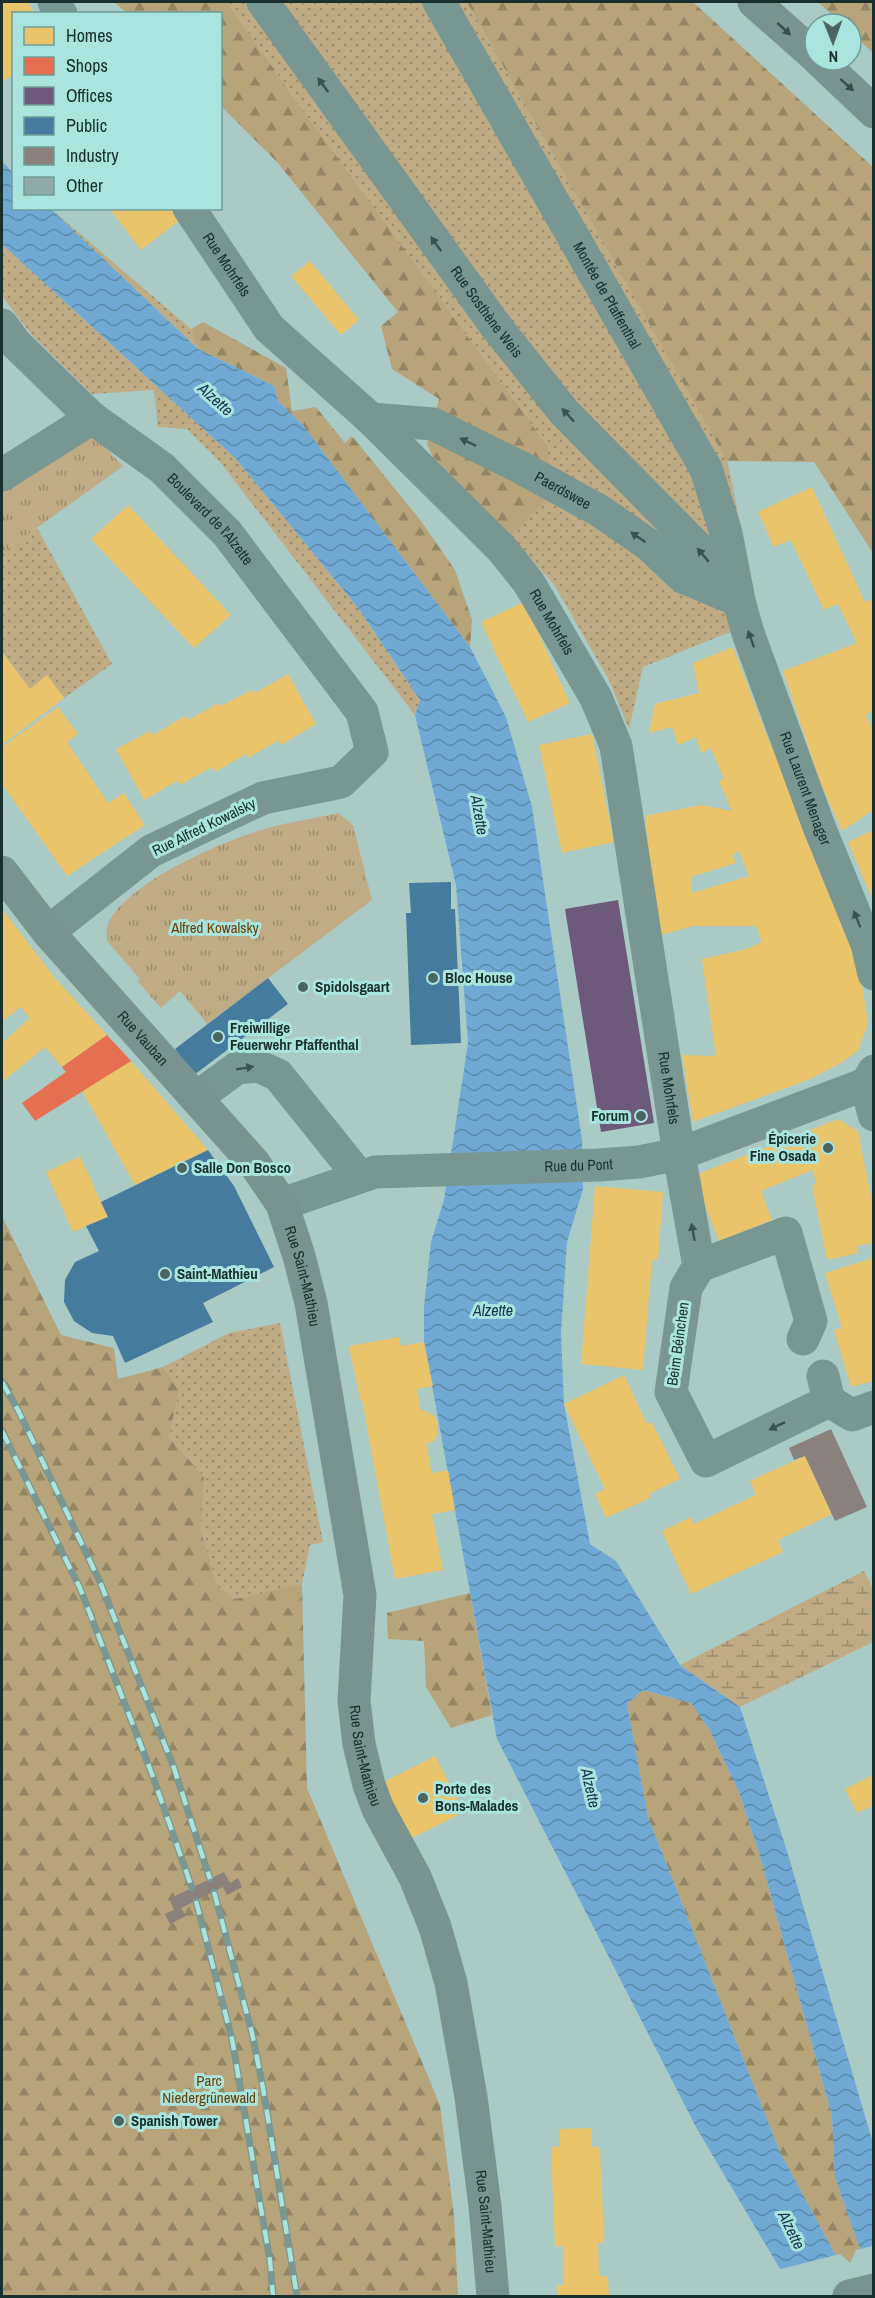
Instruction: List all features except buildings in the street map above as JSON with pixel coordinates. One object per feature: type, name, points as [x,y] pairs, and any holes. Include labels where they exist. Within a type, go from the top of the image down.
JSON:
[{"type":"main road","points":[[754,2],[803,46]]},
{"type":"main road","points":[[831,72],[873,112]]},
{"type":"main road","name":"Rue Vauban","points":[[2,872],[48,932],[254,1163],[282,1204]]},
{"type":"main road","name":"Rue Saint-Mathieu","points":[[282,1204],[311,1303],[360,1595],[354,1701],[359,1744],[378,1809],[415,1877],[435,1927],[451,1983],[471,2097],[485,2206],[493,2296]]},
{"type":"main road","points":[[849,2296],[873,2290]]},
{"type":"street","name":"Rue Sosthène Weis","points":[[263,2],[495,325],[564,411],[703,553],[739,601]]},
{"type":"street","name":"Montée de Pfaffenthal","points":[[439,2],[706,469],[726,533],[739,601]]},
{"type":"street","name":"Rue Mohrfels","points":[[190,210],[269,328],[371,419],[502,549],[529,583],[596,698],[616,746],[679,1154]]},
{"type":"street","name":"Boulevard de l'Alzette","points":[[2,325],[15,343],[92,418],[162,468],[227,533],[362,712],[372,752]]},
{"type":"street","points":[[2,475],[92,418]]},
{"type":"street","name":"Paerdswee","points":[[371,419],[433,424],[520,467],[600,512],[649,544],[683,577],[739,601]]},
{"type":"street","name":"Rue Laurent Menager","points":[[739,601],[748,633],[818,824],[867,944],[873,974]]},
{"type":"street","name":"Rue Alfred Kowalsky","points":[[48,932],[151,851],[263,798],[341,782],[372,752]]},
{"type":"street","points":[[196,1098],[237,1068],[258,1066],[278,1075],[359,1176]]},
{"type":"street","name":"Rue du Pont","points":[[282,1204],[375,1172],[585,1166],[639,1162],[679,1154],[871,1090]]},
{"type":"street","points":[[679,1154],[699,1266],[786,1233],[812,1321],[802,1339]]},
{"type":"street","name":"Beim Béinchen","points":[[699,1266],[686,1288],[671,1392],[706,1461],[826,1389],[852,1415],[873,1407]]},
{"type":"green space","points":[[114,2],[227,2],[291,94],[548,447],[549,497],[511,536],[432,456],[427,444],[439,399],[392,369],[381,326],[398,312],[277,162],[222,107],[222,12],[126,12]]},
{"type":"green space","points":[[227,2],[467,2],[727,460],[760,620],[643,667],[629,729],[609,680],[555,586],[511,536],[548,497],[291,94]]},
{"type":"green space","points":[[467,2],[693,2],[873,167],[873,553],[814,462],[727,461]]},
{"type":"green space","points":[[818,2],[873,2],[873,53],[863,43],[863,12],[829,12]]},
{"type":"green space","points":[[52,210],[191,329],[198,349]]},
{"type":"green space","points":[[2,244],[236,459],[359,609],[420,700],[415,715],[220,462],[187,429],[158,427],[154,390],[92,394],[30,333],[2,296]]},
{"type":"green space","points":[[203,322],[286,368],[292,411],[316,407],[345,443],[352,436],[421,521],[455,570],[472,620],[470,647],[302,424],[278,401],[274,386],[198,349],[191,329]]},
{"type":"green space","points":[[94,435],[123,466],[2,553],[2,489]]},
{"type":"green space","points":[[37,528],[112,664],[64,698],[47,676],[30,689],[2,652],[2,553]]},
{"type":"green space","name":"Alfred Kowalsky","points":[[338,813],[353,825],[372,900],[207,1024],[180,991],[161,1008],[138,982],[140,979],[107,941],[107,927],[116,911],[131,896],[174,867],[222,844],[261,830]]},
{"type":"green space","name":"Parc Niedergrünewald","points":[[2,1216],[61,1335],[114,1348],[118,1379],[163,1367],[179,1391],[169,1437],[204,1477],[201,1531],[218,1587],[235,1599],[302,1584],[307,1788],[440,2105],[454,2216],[458,2296],[2,2296]]},
{"type":"green space","points":[[280,1323],[323,1542],[310,1545],[302,1584],[235,1599],[218,1587],[201,1531],[204,1477],[169,1437],[179,1391],[163,1367],[229,1333]]},
{"type":"green space","points":[[864,1571],[873,1589],[873,1642],[740,1707],[680,1665]]},
{"type":"green space","points":[[470,1593],[492,1715],[451,1728],[426,1687],[424,1641],[388,1639],[387,1613]]},
{"type":"green space","points":[[643,1690],[691,1703],[709,1729],[739,1792],[760,1856],[832,2116],[835,2177],[860,2249],[852,2267],[835,2254],[780,2152],[648,1817],[627,1704]]},
{"type":"water","name":"Alzette","points":[[2,161],[12,172],[12,210],[52,210],[198,349],[274,386],[278,401],[302,424],[470,647],[506,717],[532,807],[582,1140],[583,1189],[567,1242],[561,1333],[564,1404],[590,1544],[616,1561],[680,1665],[740,1707],[787,1851],[873,2143],[873,2296],[786,2279],[697,2129],[497,1739],[424,1342],[424,1306],[431,1242],[444,1200],[468,1043],[456,885],[415,715],[420,700],[359,609],[236,459],[2,244]],"holes":[[[643,1690],[691,1703],[709,1729],[739,1792],[760,1856],[832,2116],[835,2177],[860,2249],[852,2267],[835,2254],[780,2152],[648,1817],[627,1704]]]},
{"type":"pier","points":[[873,2246],[873,2296],[789,2296],[777,2270],[840,2254],[850,2263],[856,2250]]},
{"type":"railway","points":[[2,1382],[18,1410],[100,1582],[174,1768],[210,1879]]},
{"type":"railway","points":[[2,1431],[80,1588],[152,1774],[192,1888]]},
{"type":"railway","points":[[214,1892],[252,2033],[297,2296]]},
{"type":"railway","points":[[196,1901],[232,2039],[270,2261],[273,2296]]},
{"type":"place","name":"Bloc House","points":[[433,978]]},
{"type":"place","name":"Spidolsgaart","points":[[303,987]]},
{"type":"place","name":"Freiwillige Feuerwehr Pfaffenthal","points":[[218,1037]]},
{"type":"place","name":"Forum","points":[[641,1116]]},
{"type":"place","name":"Épicerie Fine Osada","points":[[828,1148]]},
{"type":"place","name":"Salle Don Bosco","points":[[182,1168]]},
{"type":"place","name":"Saint-Mathieu","points":[[165,1274]]},
{"type":"place","name":"Porte des Bons-Malades","points":[[423,1798]]},
{"type":"place","name":"Spanish Tower","points":[[119,2121]]}]
